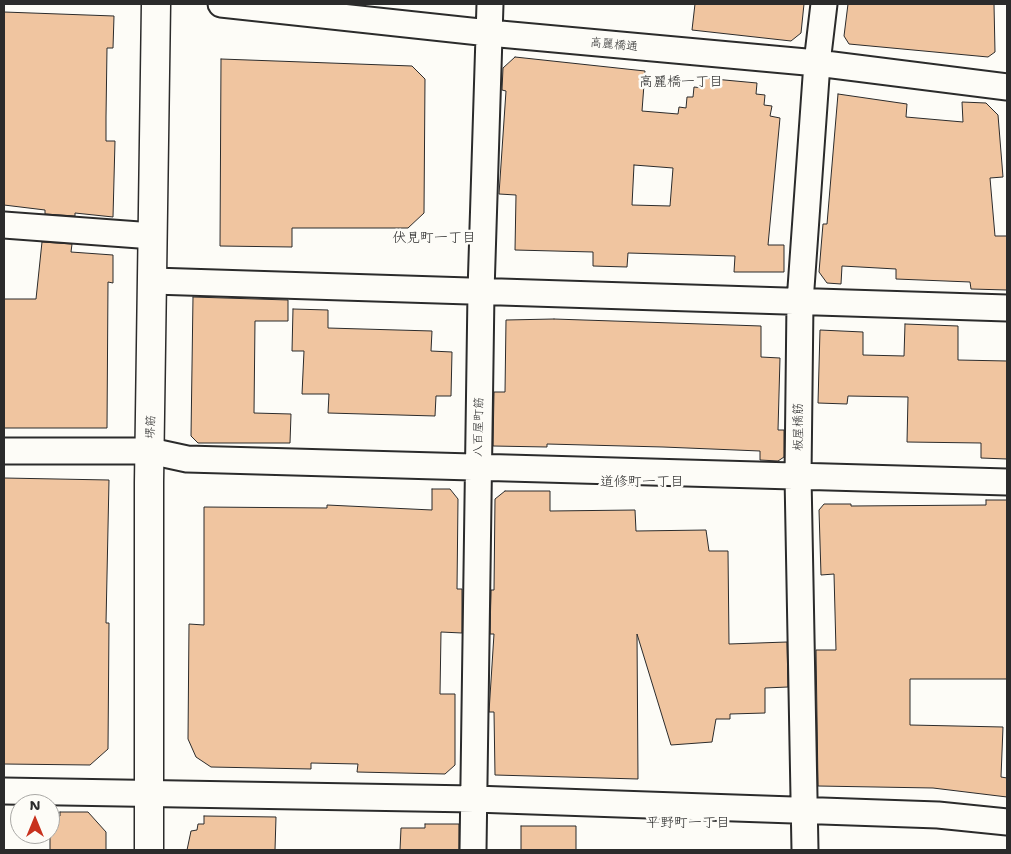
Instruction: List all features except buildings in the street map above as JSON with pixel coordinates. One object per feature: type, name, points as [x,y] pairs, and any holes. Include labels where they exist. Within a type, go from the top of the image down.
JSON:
[{"type":"main road","name":"堺筋","points":[[149,850],[150,451],[156,4]]},
{"type":"street","name":"高麗橋通","points":[[221,4],[489,33],[817,64],[1007,88]]},
{"type":"street","name":"八百屋町筋","points":[[473,850],[481,292],[490,4]]},
{"type":"street","name":"板屋橋筋","points":[[805,850],[806,810],[798,476],[800,302],[817,64],[824,4]]},
{"type":"street","points":[[4,224],[153,236]]},
{"type":"street","points":[[153,281],[1007,308]]},
{"type":"street","points":[[4,452],[150,451],[187,458],[1007,482]]},
{"type":"street","points":[[4,791],[474,799],[938,814],[1007,822]]},
{"type":"district","name":"高麗橋一丁目","points":[[681,82]]},
{"type":"district","name":"伏見町一丁目","points":[[434,238]]},
{"type":"district","name":"道修町一丁目","points":[[642,482]]},
{"type":"district","name":"平野町一丁目","points":[[688,823]]}]
